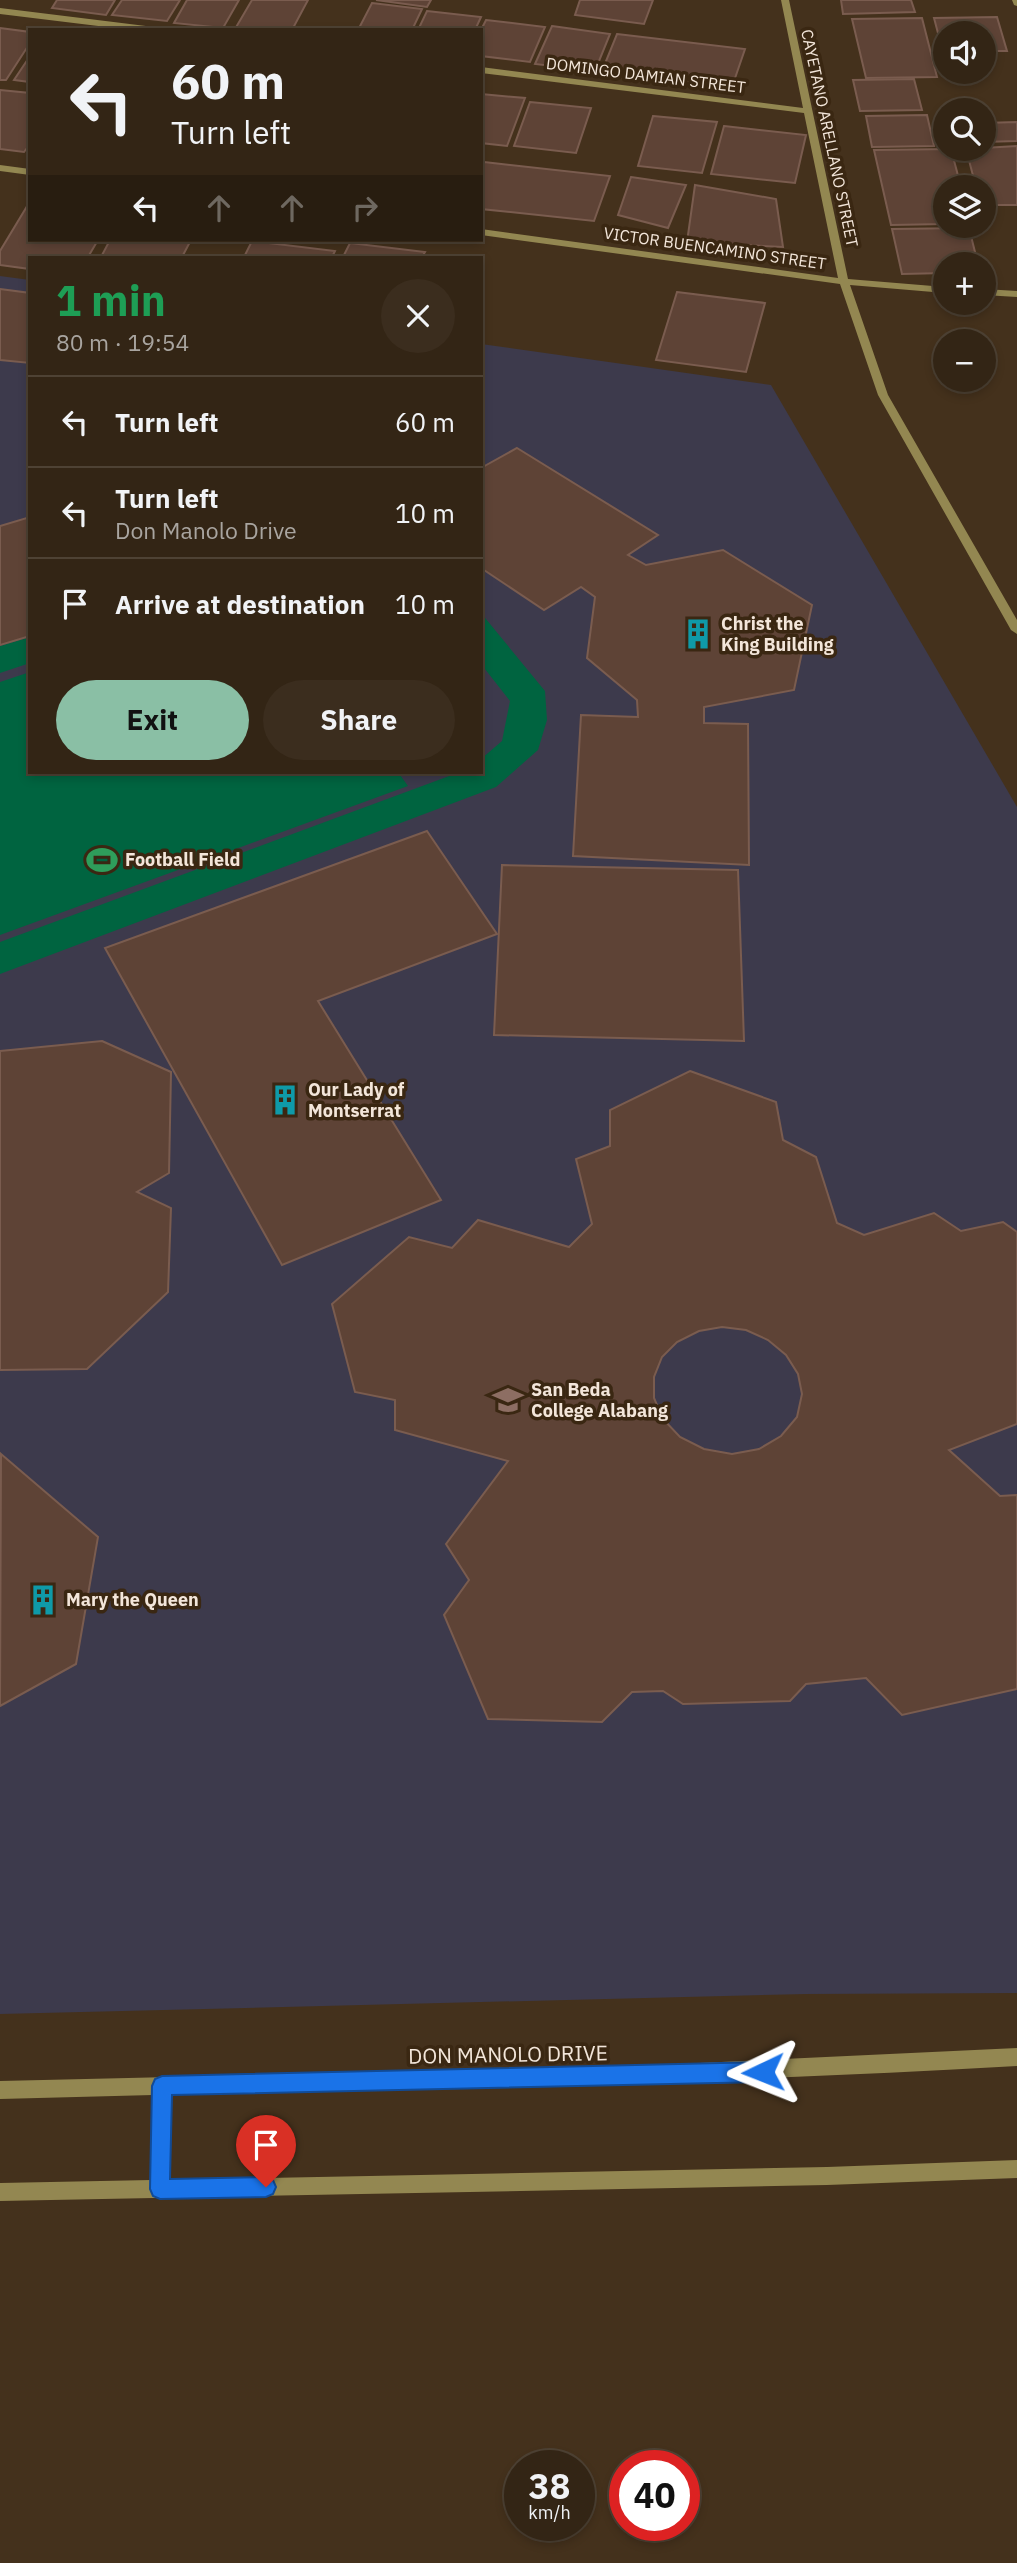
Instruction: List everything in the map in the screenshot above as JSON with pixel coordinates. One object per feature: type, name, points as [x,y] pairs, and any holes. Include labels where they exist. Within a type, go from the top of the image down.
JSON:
[{"type":"street","name":"CAYETANO ARELLANO STREET","points":[[785,0],[844,282],[883,395],[1017,630]]},
{"type":"street","points":[[0,11],[138,28]]},
{"type":"street","name":"DOMINGO DAMIAN STREET","points":[[483,70],[808,111]]},
{"type":"street","points":[[0,168],[28,172]]},
{"type":"street","name":"VICTOR BUENCAMINO STREET","points":[[483,232],[844,282],[933,289]]},
{"type":"street","points":[[996,293],[1017,294]]},
{"type":"street","name":"DON MANOLO DRIVE","points":[[0,2090],[652,2076],[818,2070],[1017,2057]]},
{"type":"street","points":[[160,2189],[162,2086]]},
{"type":"street","points":[[0,2192],[813,2176],[1017,2169]]},
{"type":"shaded area","name":"San Beda College Alabang","points":[[0,276],[28,280],[28,774],[483,774],[483,344],[771,385],[1017,807],[1017,1993],[807,1994],[0,2014]]},
{"type":"green space","points":[[483,615],[545,691],[547,720],[538,750],[496,787],[0,974],[0,942],[455,774],[483,774],[483,757],[502,741],[510,701],[483,667]]},
{"type":"green space","points":[[28,638],[28,664],[0,673],[0,646]]},
{"type":"green space","name":"Football Field","points":[[28,673],[28,774],[399,774],[408,786],[0,935],[0,682]]},
{"type":"building","points":[[57,0],[115,0],[106,15],[52,8]]},
{"type":"building","points":[[122,0],[180,0],[167,21],[112,15]]},
{"type":"building","points":[[187,0],[239,0],[223,28],[174,23]]},
{"type":"building","points":[[252,0],[308,0],[293,28],[236,28]]},
{"type":"building","points":[[376,0],[431,0],[427,7]]},
{"type":"building","points":[[580,0],[653,0],[644,24],[575,15]]},
{"type":"building","points":[[841,0],[911,0],[915,12],[843,14]]},
{"type":"building","points":[[372,3],[422,9],[413,28],[359,28]]},
{"type":"building","points":[[427,11],[481,17],[476,28],[419,28]]},
{"type":"building","points":[[997,17],[1007,51],[996,51],[996,21],[935,21],[934,18]]},
{"type":"building","points":[[922,18],[933,61],[933,77],[866,78],[852,19]]},
{"type":"building","points":[[486,20],[545,27],[530,62],[483,56],[482,28]]},
{"type":"building","points":[[552,26],[610,34],[595,71],[535,64]]},
{"type":"building","points":[[0,28],[28,32],[28,46],[6,80],[0,80]]},
{"type":"building","points":[[617,34],[745,49],[732,87],[602,71]]},
{"type":"building","points":[[28,59],[28,82],[14,80]]},
{"type":"building","points":[[914,79],[922,110],[860,111],[853,80]]},
{"type":"building","points":[[0,90],[28,93],[28,147],[24,152],[0,149]]},
{"type":"building","points":[[483,94],[525,98],[507,146],[483,143]]},
{"type":"building","points":[[530,102],[591,108],[576,153],[514,146]]},
{"type":"building","points":[[927,115],[933,146],[872,147],[866,116]]},
{"type":"building","points":[[653,116],[717,122],[702,173],[638,166]]},
{"type":"building","points":[[1017,122],[1017,141],[996,142],[996,123]]},
{"type":"building","points":[[724,126],[806,135],[795,183],[711,174]]},
{"type":"building","points":[[1017,146],[1017,205],[996,205],[996,175],[973,175],[969,161],[996,161],[996,147]]},
{"type":"building","points":[[933,149],[933,161],[954,161],[958,175],[933,175],[933,224],[891,225],[874,150]]},
{"type":"building","points":[[483,164],[610,176],[594,221],[483,209]]},
{"type":"building","points":[[631,177],[686,185],[668,228],[618,215]]},
{"type":"building","points":[[695,185],[776,199],[783,247],[687,242]]},
{"type":"building","points":[[28,205],[28,242],[97,242],[89,256],[28,256],[28,269],[0,265],[0,251]]},
{"type":"building","points":[[933,228],[933,238],[972,238],[975,252],[933,252],[933,273],[902,274],[892,229]]},
{"type":"building","points":[[109,242],[190,242],[183,256],[102,256]]},
{"type":"building","points":[[252,242],[335,251],[332,256],[244,256]]},
{"type":"building","points":[[350,243],[425,252],[423,256],[344,256]]},
{"type":"building","points":[[0,289],[28,293],[28,363],[0,360]]},
{"type":"building","points":[[677,292],[765,303],[746,372],[656,360]]},
{"type":"building","name":"Christ the King Building","points":[[517,448],[658,535],[628,555],[646,565],[723,550],[812,605],[794,690],[704,707],[704,723],[748,724],[749,865],[573,856],[581,715],[638,717],[637,700],[587,658],[595,597],[581,587],[544,610],[483,569],[483,467]]},
{"type":"building","points":[[28,518],[28,637],[0,645],[0,526]]},
{"type":"building","name":"Our Lady of Montserrat","points":[[427,831],[497,934],[318,1001],[441,1200],[282,1265],[105,948]]},
{"type":"building","points":[[502,865],[738,870],[744,1041],[494,1035]]},
{"type":"building","points":[[102,1041],[171,1072],[169,1173],[137,1192],[171,1208],[168,1292],[87,1369],[0,1370],[0,1051]]},
{"type":"building","points":[[690,1071],[776,1102],[783,1140],[816,1157],[837,1223],[864,1235],[934,1213],[961,1231],[1003,1222],[1017,1232],[1017,1424],[949,1450],[1000,1496],[1017,1495],[1017,1689],[902,1715],[866,1678],[806,1684],[790,1701],[683,1704],[663,1691],[632,1692],[602,1722],[488,1719],[444,1615],[469,1580],[446,1544],[508,1461],[395,1430],[395,1400],[355,1392],[332,1304],[409,1237],[452,1248],[478,1220],[569,1247],[592,1224],[576,1159],[610,1146],[610,1110]],"holes":[[[722,1327],[746,1330],[768,1340],[786,1355],[798,1374],[802,1394],[797,1417],[781,1436],[759,1449],[732,1454],[704,1449],[680,1437],[663,1419],[654,1398],[654,1377],[662,1357],[677,1342],[699,1331]]]},
{"type":"building","name":"Mary the Queen","points":[[1,1454],[98,1537],[76,1664],[0,1706]]},
{"type":"place","name":"Christ the King Building","points":[[698,634]]},
{"type":"place","name":"Football Field","points":[[102,860]]},
{"type":"place","name":"Our Lady of Montserrat","points":[[285,1100]]},
{"type":"place","name":"San Beda College Alabang","points":[[508,1400]]},
{"type":"place","name":"Mary the Queen","points":[[43,1600]]},
{"type":"route","points":[[266,2187],[160,2189],[162,2086],[763,2072]]}]
